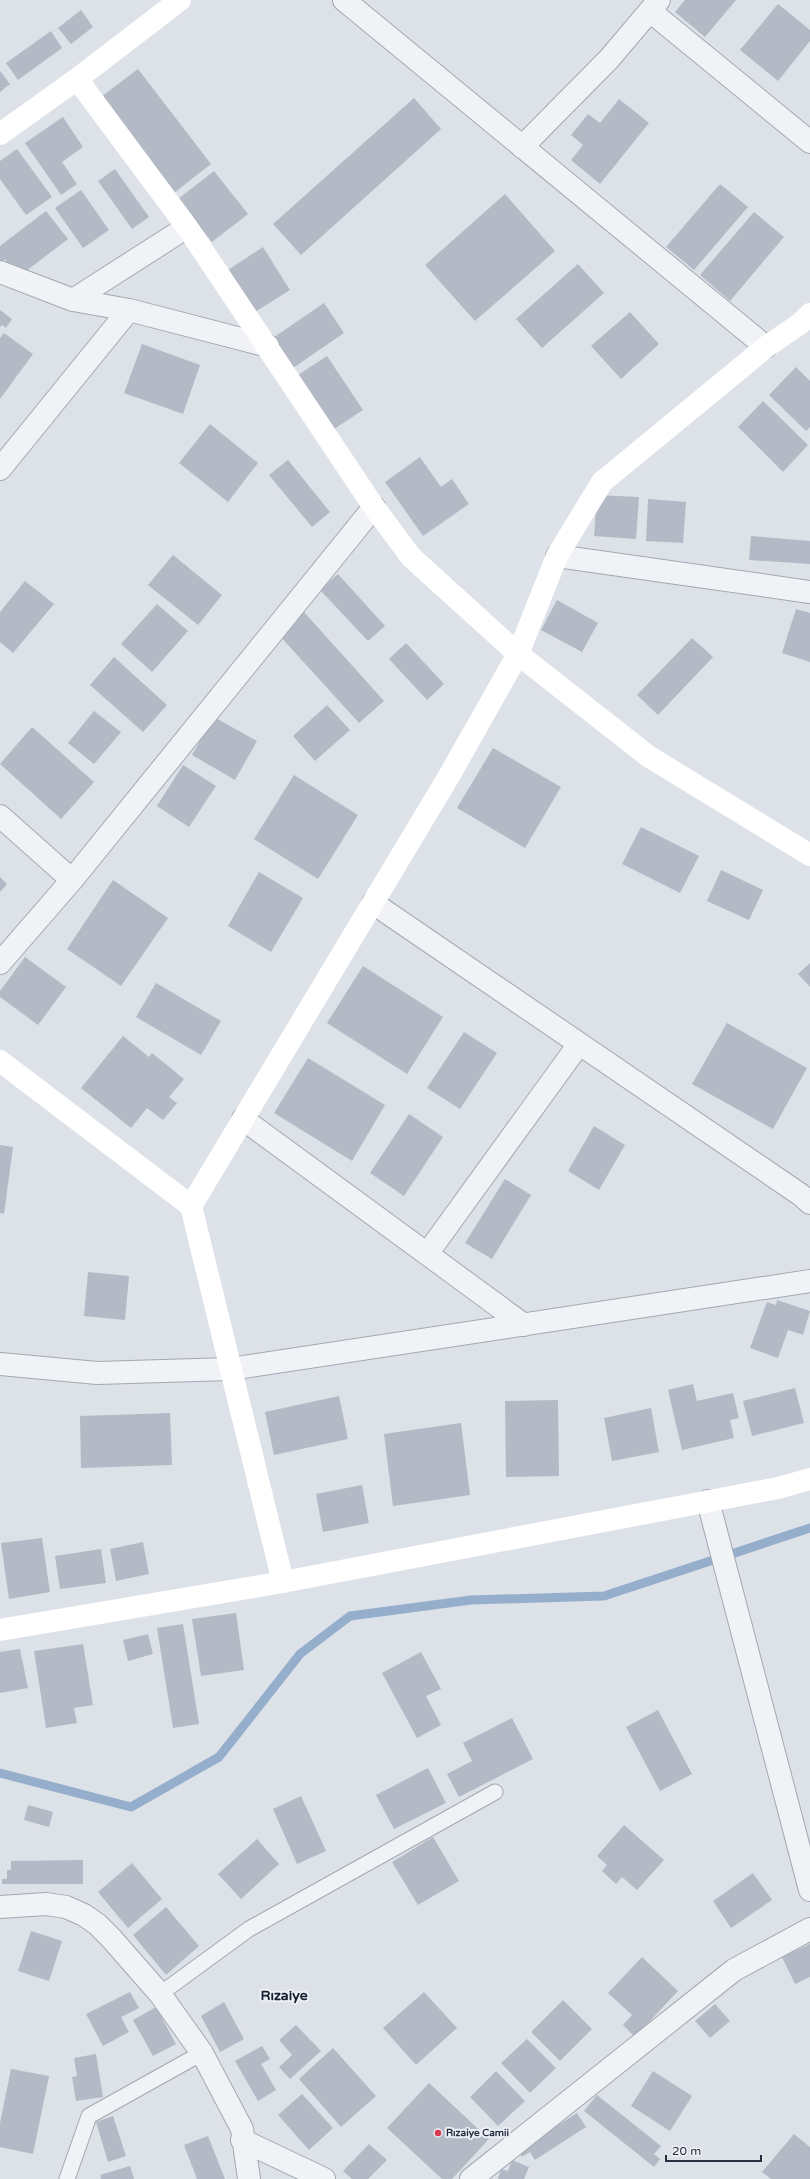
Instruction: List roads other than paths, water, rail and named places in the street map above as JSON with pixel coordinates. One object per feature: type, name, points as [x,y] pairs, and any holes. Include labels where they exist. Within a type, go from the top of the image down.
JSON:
[{"type":"street","points":[[0,134],[77,79],[180,0]]},
{"type":"street","points":[[344,0],[766,347]]},
{"type":"street","points":[[522,146],[609,59],[654,6],[810,142]]},
{"type":"street","points":[[77,79],[187,227],[268,346],[374,507],[411,557],[518,654],[648,756],[810,855]]},
{"type":"street","points":[[73,300],[187,227]]},
{"type":"street","points":[[0,272],[73,300],[129,310],[268,346]]},
{"type":"street","points":[[0,469],[129,310]]},
{"type":"street","points":[[190,1206],[449,776],[518,654],[557,556],[602,482],[766,347],[807,322]]},
{"type":"street","points":[[0,963],[72,880],[374,507]]},
{"type":"street","points":[[557,556],[810,592]]},
{"type":"street","points":[[0,816],[72,880]]},
{"type":"street","points":[[373,904],[795,1191],[810,1203]]},
{"type":"street","points":[[427,1254],[580,1044]]},
{"type":"street","points":[[0,1061],[190,1206],[283,1582]]},
{"type":"street","points":[[243,1120],[524,1325]]},
{"type":"street","points":[[0,1364],[96,1373],[230,1369],[810,1281]]},
{"type":"street","points":[[0,1630],[283,1582],[708,1500],[778,1488],[810,1479]]},
{"type":"street","points":[[708,1500],[810,1890]]},
{"type":"street","points":[[0,1907],[46,1904],[66,1907],[84,1914],[111,1938],[160,1994],[202,2053],[242,2129],[242,2140],[249,2179]]},
{"type":"street","points":[[471,2179],[734,1970],[810,1929]]},
{"type":"street","points":[[242,2140],[324,2179]]},
{"type":"lane","points":[[160,1994],[249,1928],[495,1792]]},
{"type":"lane","points":[[67,2179],[89,2116],[202,2053]]},
{"type":"waterway","points":[[0,1773],[131,1807],[219,1757],[300,1654],[350,1616],[471,1600],[604,1596],[810,1528]]},
{"type":"place","name":"Rızaiye Camii","points":[[438,2133]]},
{"type":"district","name":"Rızaiye","points":[[284,1995]]}]
